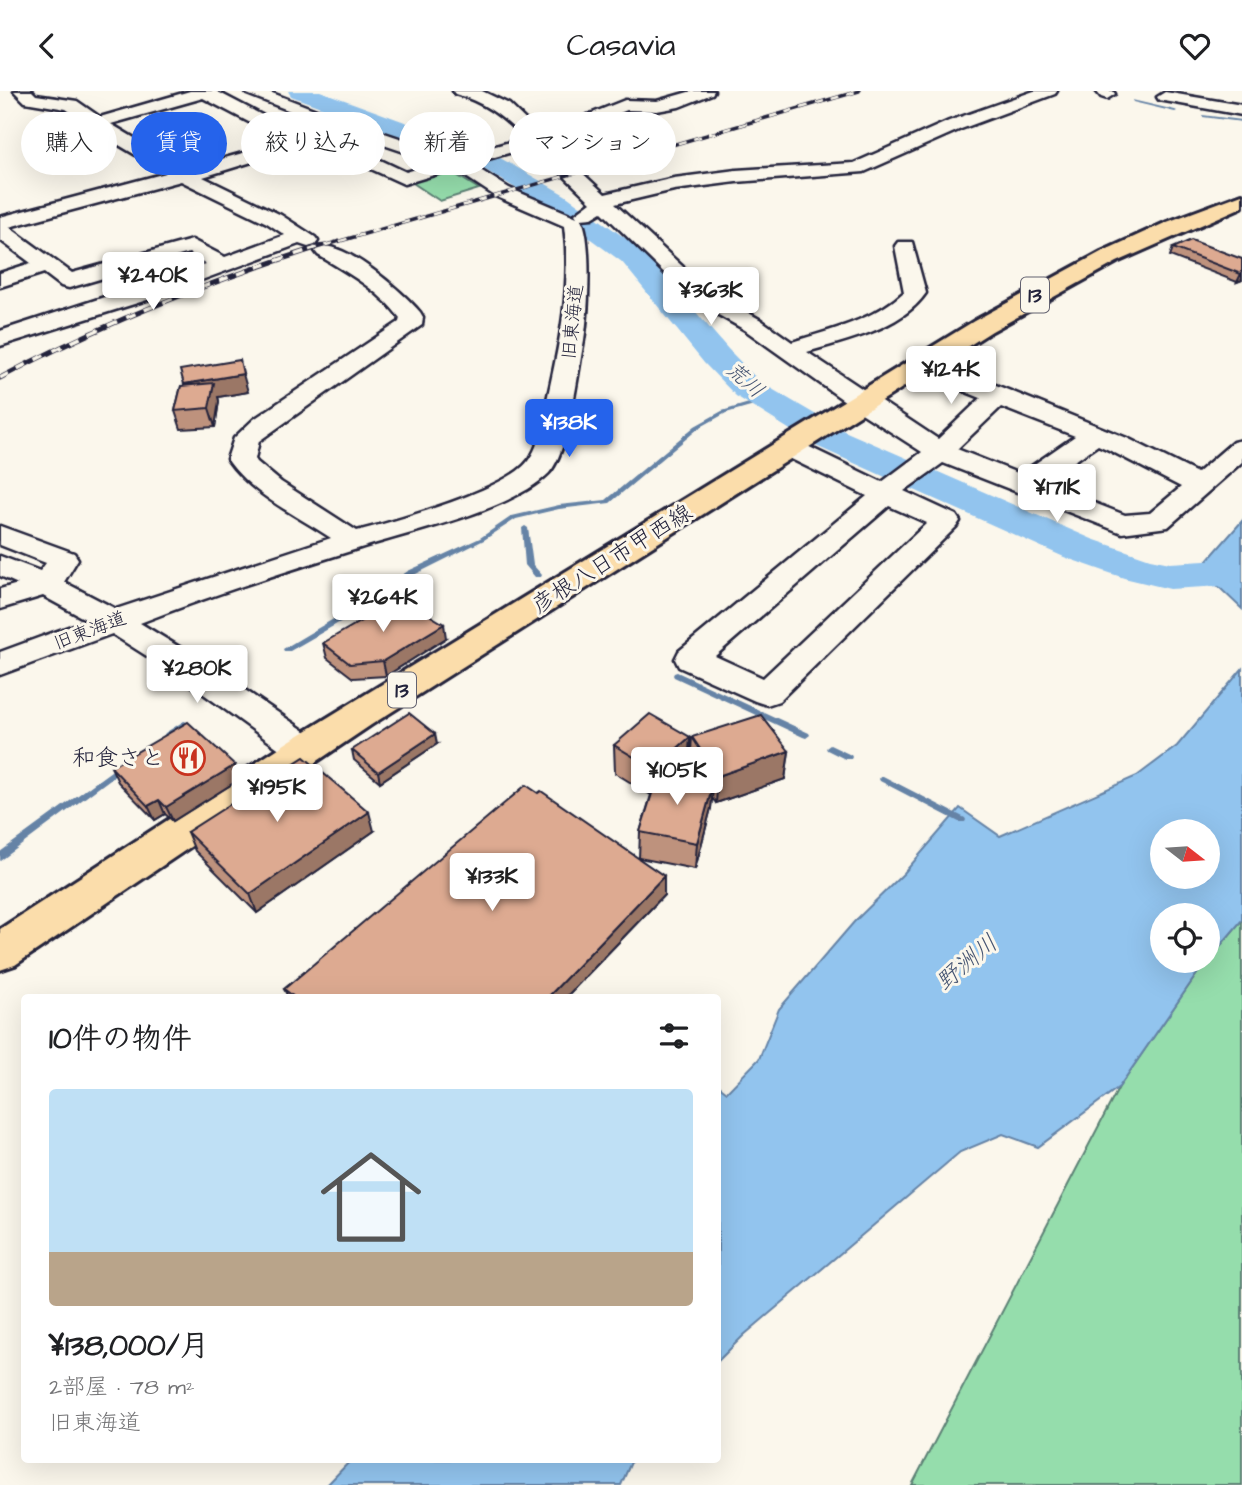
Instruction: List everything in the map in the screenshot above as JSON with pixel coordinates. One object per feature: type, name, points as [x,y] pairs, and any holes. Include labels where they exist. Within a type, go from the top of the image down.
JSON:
[{"type":"main road","name":"彦根八日市甲西線","points":[[0,952],[304,749],[919,365],[1056,283],[1143,240],[1242,200]]},
{"type":"street","points":[[22,91],[31,99],[71,105],[83,112]]},
{"type":"street","points":[[253,91],[309,112]]},
{"type":"street","points":[[461,91],[475,94],[509,114]]},
{"type":"street","points":[[602,112],[626,98],[646,107],[668,104],[706,91]]},
{"type":"street","points":[[479,175],[502,192],[574,223],[600,204],[645,189],[700,180],[857,168],[954,125],[1049,91]]},
{"type":"street","points":[[117,117],[206,92],[244,112]]},
{"type":"street","points":[[65,104],[87,96]]},
{"type":"street","points":[[1165,97],[1242,110]]},
{"type":"street","points":[[117,135],[185,176],[260,212],[354,268],[405,307],[412,317],[410,325],[247,438],[241,459],[245,468],[259,479],[341,531],[351,541]]},
{"type":"street","points":[[117,140],[122,139]]},
{"type":"street","points":[[0,223],[241,160]]},
{"type":"street","points":[[385,167],[387,172],[404,179],[418,175]]},
{"type":"street","points":[[387,172],[399,167]]},
{"type":"street","points":[[571,175],[700,295],[790,350],[851,408],[938,453],[1122,524],[1158,521],[1242,447]]},
{"type":"street","points":[[0,338],[291,240],[255,218],[260,212]]},
{"type":"street","name":"旧東海道","points":[[0,664],[175,598],[351,541],[401,529],[507,489],[539,467],[551,442],[576,321],[577,243],[574,223]]},
{"type":"street","points":[[0,230],[10,249],[47,265],[69,281],[192,246],[223,265]]},
{"type":"street","points":[[790,350],[853,330],[907,302],[915,293],[905,246]]},
{"type":"street","points":[[0,280],[47,265]]},
{"type":"street","points":[[919,365],[1095,435],[1199,485]]},
{"type":"street","points":[[799,442],[891,489],[946,521],[767,693],[691,659],[891,489],[938,453],[972,418],[998,397]]},
{"type":"street","points":[[1022,485],[1095,435]]},
{"type":"street","points":[[0,535],[62,559],[58,569],[42,583],[17,596],[0,599]]},
{"type":"street","points":[[0,565],[118,621],[183,661],[304,749]]},
{"type":"green space","points":[[426,175],[456,175],[479,189],[440,201],[410,181]]},
{"type":"green space","points":[[1242,920],[1242,1485],[912,1485],[1119,1087],[1198,973],[1220,973],[1220,946]]},
{"type":"water","points":[[1242,521],[1242,609],[1200,569]]},
{"type":"water","name":"野洲川","points":[[1242,669],[1242,920],[1220,946],[1220,903],[1150,903],[1150,973],[1198,973],[1119,1087],[1038,1147],[1003,1134],[960,1152],[744,1335],[721,1358],[721,1087],[727,1092],[759,1059],[779,1009],[854,922],[904,873],[960,808],[1000,836],[1137,776],[1177,746]]},
{"type":"water","points":[[348,1463],[631,1463],[621,1485],[327,1485]]},
{"type":"building","points":[[1191,240],[1242,259],[1242,273],[1173,248]]},
{"type":"building","points":[[240,360],[243,374],[184,384],[180,370]]},
{"type":"building","points":[[214,383],[209,408],[175,411],[181,386]]},
{"type":"building","points":[[401,598],[444,624],[383,661],[350,664],[323,643]]},
{"type":"building","points":[[409,713],[435,734],[378,772],[352,750]]},
{"type":"building","points":[[650,714],[690,737],[654,769],[614,745]]},
{"type":"building","points":[[761,715],[789,751],[718,776],[692,737]]},
{"type":"building","name":"和食さと","points":[[188,722],[235,765],[166,807],[159,800],[148,806],[111,767]]},
{"type":"building","points":[[304,757],[369,812],[250,894],[187,832]]},
{"type":"building","points":[[659,771],[714,781],[697,843],[640,832]]},
{"type":"building","points":[[526,785],[538,793],[541,791],[664,876],[551,994],[290,994],[284,989]]},
{"type":"waterway","name":"荒川","points":[[299,91],[486,160],[556,201],[632,256],[716,356],[748,389],[829,438],[1078,548],[1139,569],[1170,576],[1222,573],[1242,576]]},
{"type":"waterway","points":[[1133,101],[1175,111]]},
{"type":"waterway","points":[[1203,116],[1242,121]]},
{"type":"waterway","points":[[287,649],[365,604],[411,573],[482,539],[514,517],[559,507],[608,502],[697,427],[724,412],[766,400]]},
{"type":"waterway","points":[[525,528],[529,565],[538,575]]},
{"type":"waterway","points":[[677,675],[806,735]]},
{"type":"waterway","points":[[168,735],[184,724]]},
{"type":"waterway","points":[[830,748],[848,757]]},
{"type":"waterway","points":[[0,857],[122,766]]},
{"type":"waterway","points":[[883,779],[962,820]]},
{"type":"railway","points":[[309,250],[859,91]]},
{"type":"railway","points":[[309,250],[315,248]]},
{"type":"railway","points":[[0,378],[76,340],[154,306],[309,250]]},
{"type":"place","name":"和食さと","points":[[188,758]]}]
